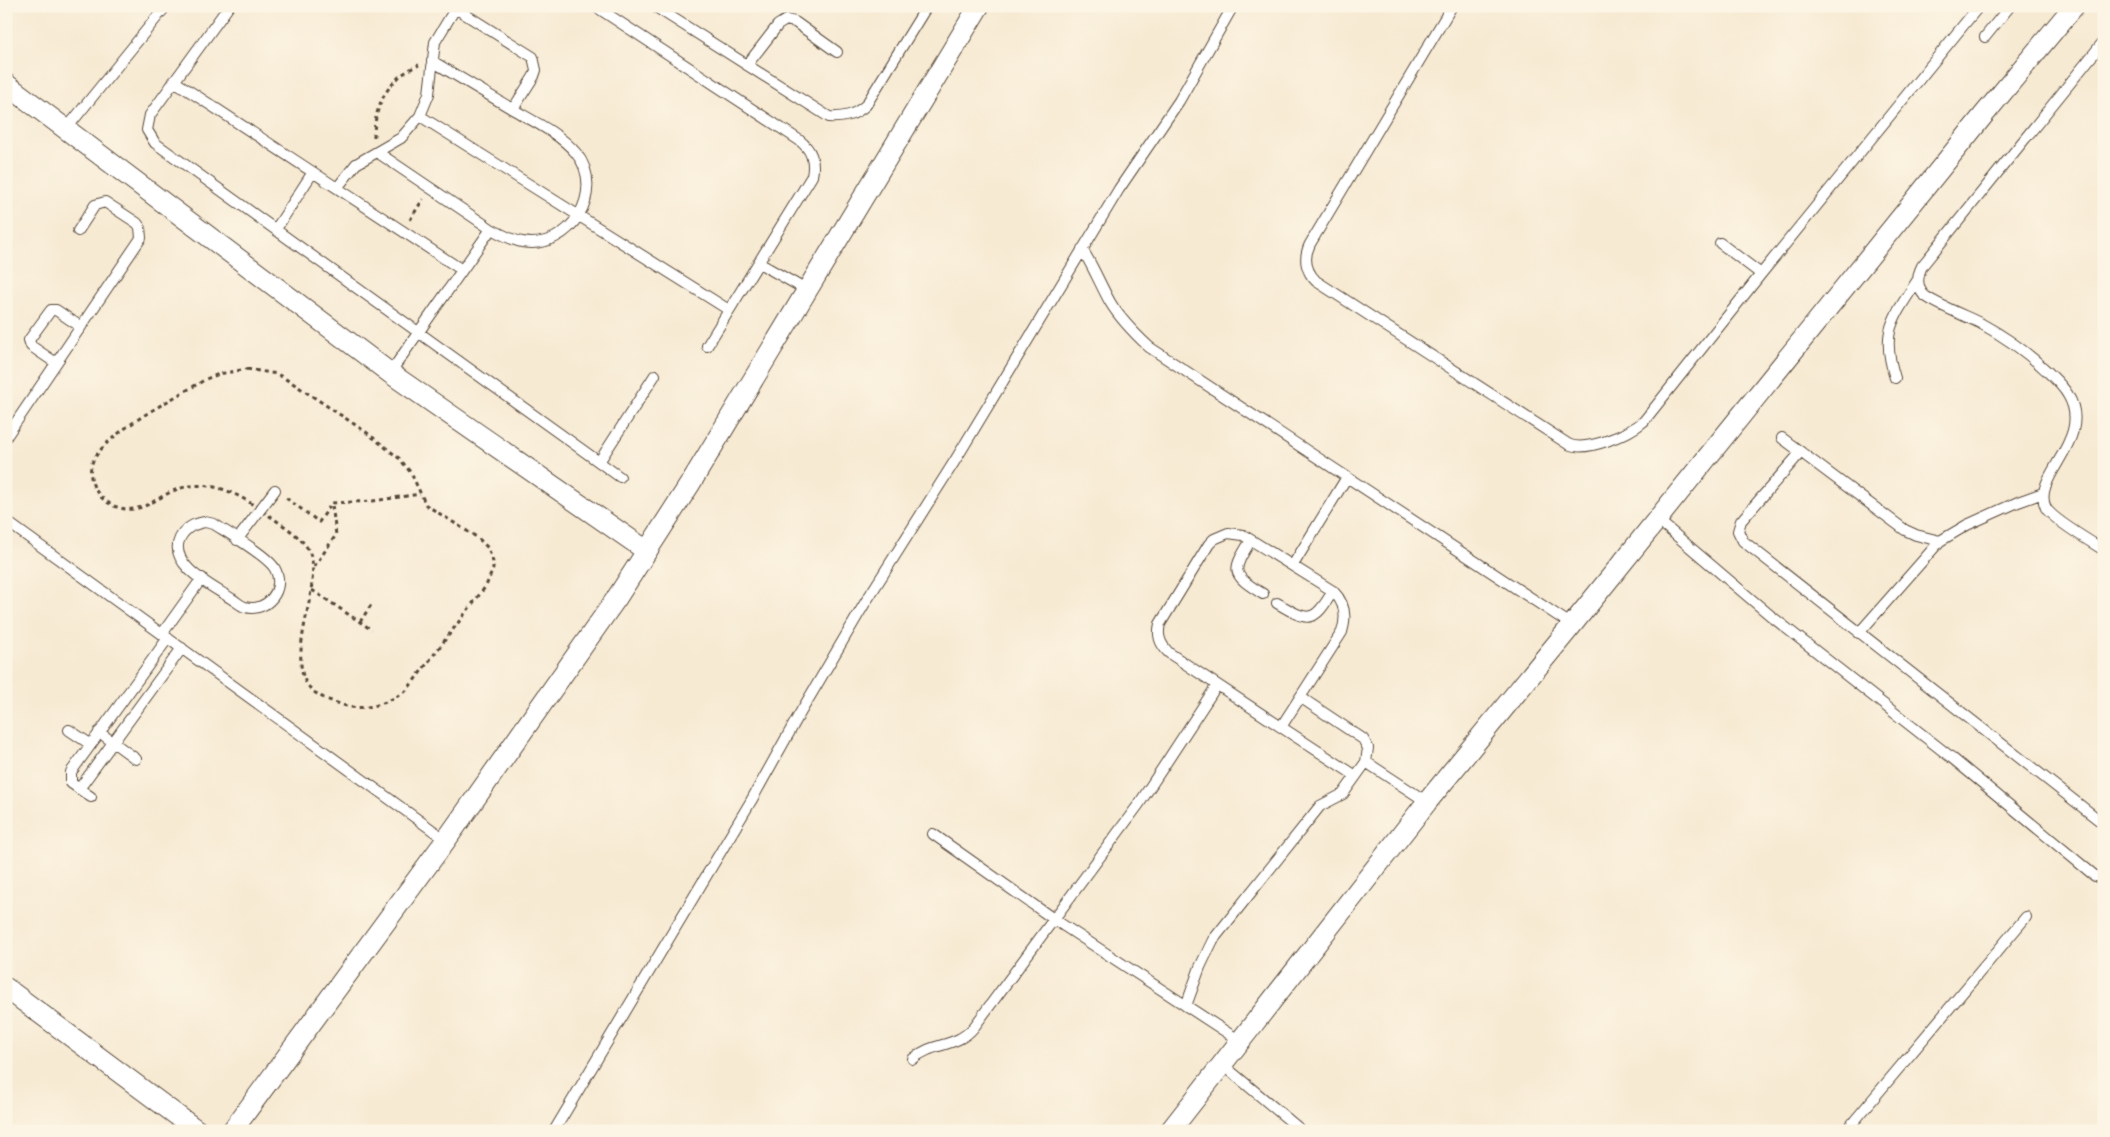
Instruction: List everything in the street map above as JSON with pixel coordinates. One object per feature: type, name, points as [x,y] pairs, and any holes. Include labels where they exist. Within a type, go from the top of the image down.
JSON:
[{"type":"street","points":[[232,1131],[446,840],[584,646],[647,551],[808,291],[979,6]]},
{"type":"street","points":[[1170,1131],[1427,802],[1658,520],[1891,228],[2074,6]]},
{"type":"street","points":[[6,84],[67,128],[390,373],[647,551]]},
{"type":"street","points":[[6,988],[198,1131]]},
{"type":"lane","points":[[67,128],[166,6]]},
{"type":"lane","points":[[229,6],[150,115],[148,130],[150,137],[155,143],[620,477]]},
{"type":"lane","points":[[595,6],[799,140],[811,152],[813,160],[812,176],[707,346]]},
{"type":"lane","points":[[654,6],[829,117],[854,114],[866,105],[927,6]]},
{"type":"lane","points":[[554,1131],[752,801],[832,659],[956,460],[1119,189],[1179,101],[1232,6]]},
{"type":"lane","points":[[1452,6],[1310,244],[1307,250],[1306,264],[1316,281],[1568,444],[1579,447],[1626,434],[1644,421],[1979,6]]},
{"type":"lane","points":[[1985,37],[2010,6]]},
{"type":"lane","points":[[337,188],[356,164],[401,138],[420,116],[429,94],[435,42],[453,7],[533,57],[536,70],[534,76],[513,109]]},
{"type":"lane","points":[[747,65],[778,25],[786,20],[796,22],[836,52]]},
{"type":"lane","points":[[1895,378],[1890,363],[1888,333],[1893,320],[1918,281],[1922,266],[2104,41]]},
{"type":"lane","points":[[378,152],[429,188],[507,238],[523,242],[539,242],[555,238],[569,229],[580,216],[586,201],[588,185],[585,169],[577,154],[547,129],[432,61]]},
{"type":"lane","points":[[174,81],[462,270]]},
{"type":"lane","points":[[420,116],[730,310]]},
{"type":"lane","points":[[276,229],[313,172]]},
{"type":"lane","points":[[6,437],[139,243],[141,232],[137,223],[105,202],[95,205],[78,231]]},
{"type":"lane","points":[[390,373],[491,229]]},
{"type":"lane","points":[[1720,243],[1761,274]]},
{"type":"lane","points":[[1082,249],[1095,268],[1110,302],[1120,317],[1149,347],[1572,625]]},
{"type":"lane","points":[[759,262],[808,291]]},
{"type":"lane","points":[[1918,281],[1924,295],[1930,300],[1982,324],[2027,355],[2046,371],[2068,396],[2074,412],[2074,430],[2043,493],[2043,500],[2050,513],[2104,550]]},
{"type":"lane","points":[[56,363],[31,346],[29,340],[51,310],[56,310],[81,327]]},
{"type":"lane","points":[[599,462],[655,375]]},
{"type":"lane","points":[[1782,438],[1905,530],[1940,541]]},
{"type":"lane","points":[[1801,452],[1741,521],[1738,532],[1743,541],[2104,824]]},
{"type":"lane","points":[[1292,566],[1347,477]]},
{"type":"lane","points":[[237,540],[275,490]]},
{"type":"lane","points":[[1858,633],[1940,541],[1967,525],[2043,493]]},
{"type":"lane","points":[[1658,520],[1771,616],[1952,758],[2095,876],[2104,879]]},
{"type":"lane","points":[[6,521],[446,840]]},
{"type":"lane","points":[[205,522],[214,524],[271,563],[279,579],[275,596],[261,607],[243,607],[202,578],[184,566],[180,558],[179,541],[189,527],[205,522]]},
{"type":"lane","points":[[1281,727],[1342,632],[1345,617],[1342,603],[1334,591],[1251,540],[1236,533],[1228,533],[1214,539],[1160,624],[1159,637],[1164,648],[1217,685],[1281,727],[1356,776]]},
{"type":"lane","points":[[1251,540],[1238,562],[1238,573],[1244,583],[1263,594]]},
{"type":"lane","points":[[91,797],[71,783],[69,776],[165,636],[202,578]]},
{"type":"lane","points":[[1277,603],[1298,616],[1311,617],[1322,609],[1334,591]]},
{"type":"lane","points":[[79,790],[182,648]]},
{"type":"lane","points":[[913,1059],[926,1049],[953,1043],[969,1034],[1139,804],[1217,685]]},
{"type":"lane","points":[[1186,1006],[1203,960],[1222,927],[1320,806],[1342,794],[1366,762],[1368,748],[1363,740],[1300,697]]},
{"type":"lane","points":[[69,730],[90,744]]},
{"type":"lane","points":[[99,732],[136,758]]},
{"type":"lane","points":[[1366,762],[1427,802]]},
{"type":"lane","points":[[933,834],[1055,920],[1240,1041]]},
{"type":"lane","points":[[1846,1131],[2026,917]]},
{"type":"lane","points":[[1222,1064],[1302,1131]]},
{"type":"path","points":[[374,137],[374,122],[384,94],[393,82],[417,65]]},
{"type":"path","points":[[403,231],[429,188]]},
{"type":"path","points":[[262,370],[277,374],[294,384],[366,432],[406,465],[415,480],[420,494],[431,509],[484,543],[491,555],[493,569],[486,586],[407,690],[389,701],[358,708],[346,706],[324,698],[310,688],[305,681],[300,665],[312,590],[314,567],[311,556],[301,540],[260,509],[231,492],[199,485],[177,490],[137,509],[120,508],[106,501],[96,489],[91,473],[92,464],[98,454],[129,426],[206,379],[232,371],[262,370]]},
{"type":"path","points":[[275,490],[319,522],[332,503]]},
{"type":"path","points":[[332,503],[373,501],[420,494]]},
{"type":"path","points":[[314,567],[336,535],[332,503]]},
{"type":"path","points":[[312,590],[372,630]]},
{"type":"path","points":[[360,622],[372,605]]}]
